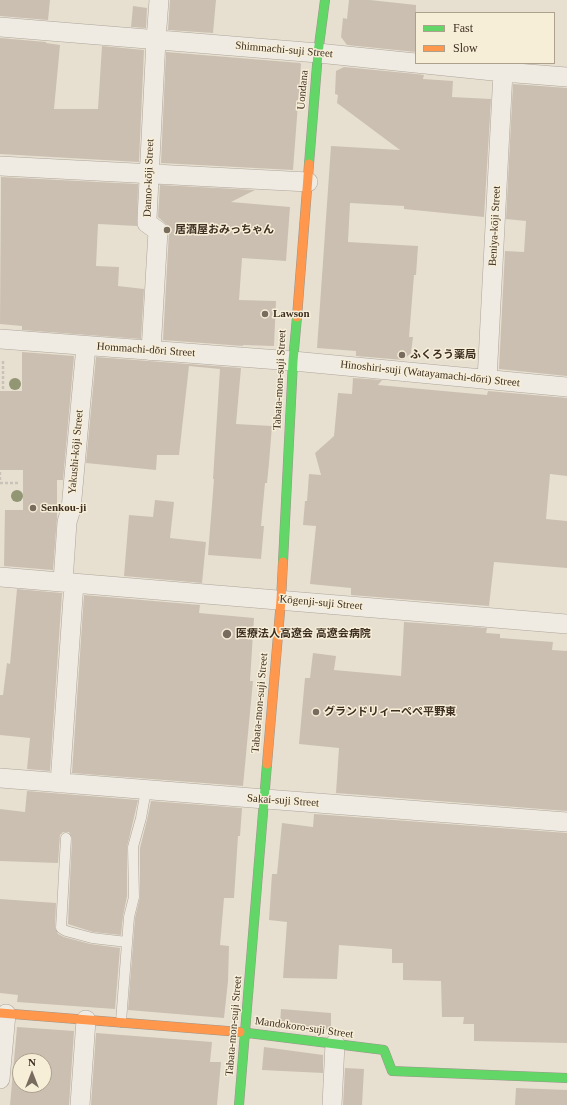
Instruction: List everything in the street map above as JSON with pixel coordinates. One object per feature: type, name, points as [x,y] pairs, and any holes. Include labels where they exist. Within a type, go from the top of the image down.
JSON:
[{"type":"street","name":"Danno-kōji Street","points":[[151,351],[158,231],[147,223],[159,0]]},
{"type":"street","name":"Uondana","points":[[308,182],[318,53],[325,0]]},
{"type":"street","name":"Shimmachi-suji Street","points":[[0,27],[318,53],[415,63]]},
{"type":"street","name":"Shimmachi-suji Street","points":[[425,64],[567,77]]},
{"type":"street","name":"Beniya-kōji Street","points":[[487,380],[503,72]]},
{"type":"street","points":[[0,166],[308,182]]},
{"type":"street","name":"Tabata-mon-suji Street","points":[[239,1105],[281,600],[292,361],[308,182]]},
{"type":"street","name":"Hommachi-dōri Street","points":[[1,339],[292,361]]},
{"type":"street","name":"Yakushi-kōji Street","points":[[60,783],[69,583],[67,522],[71,508],[86,346]]},
{"type":"street","name":"Hinoshiri-suji (Watayamachi-dōri) Street","points":[[292,361],[567,387]]},
{"type":"street","name":"Kōgenji-suji Street","points":[[0,577],[567,624]]},
{"type":"street","name":"Sakai-suji Street","points":[[0,778],[265,800],[567,822]]},
{"type":"street","points":[[0,1079],[3,1014]]},
{"type":"street","name":"Mandokoro-suji Street","points":[[3,1014],[245,1032],[384,1050],[392,1071],[567,1078]]},
{"type":"street","points":[[80,1105],[86,1020]]},
{"type":"street","points":[[332,1105],[335,1044]]},
{"type":"lane","points":[[121,1022],[129,917],[134,897],[133,847],[141,818],[146,790]]},
{"type":"lane","points":[[66,838],[61,928],[66,931],[92,938],[127,942]]},
{"type":"path","points":[[1,339],[3,389]]},
{"type":"path","points":[[0,472],[0,483],[18,483]]},
{"type":"building","points":[[0,0],[50,0],[48,20],[0,16]]},
{"type":"building","points":[[170,0],[216,0],[213,33],[168,30]]},
{"type":"building","points":[[349,0],[370,0],[416,5],[415,52],[347,45],[341,37],[343,18],[347,19]]},
{"type":"building","points":[[133,6],[147,8],[146,28],[131,27]]},
{"type":"building","points":[[0,38],[46,42],[60,45],[54,109],[98,109],[102,46],[144,50],[139,162],[0,154]]},
{"type":"building","points":[[166,52],[300,63],[293,170],[161,163]]},
{"type":"building","points":[[344,67],[424,75],[423,79],[453,81],[452,97],[491,99],[484,217],[404,209],[404,206],[350,203],[348,242],[418,246],[409,337],[413,337],[411,353],[403,360],[356,356],[356,351],[317,348],[331,146],[400,150],[337,103],[338,95],[335,94],[336,71]]},
{"type":"building","points":[[513,84],[567,88],[567,376],[499,369],[505,251],[524,252],[526,221],[506,219]]},
{"type":"building","points":[[1,177],[138,184],[137,226],[98,224],[96,266],[119,267],[118,286],[144,289],[141,339],[22,330],[22,326],[0,324]]},
{"type":"building","points":[[160,185],[255,190],[231,202],[290,207],[286,261],[242,258],[239,300],[276,301],[274,346],[243,346],[163,340],[169,232],[168,226],[158,217]]},
{"type":"building","name":"Senkou-ji","points":[[22,352],[74,356],[63,480],[57,480],[57,518],[53,570],[4,566],[5,510],[23,510],[23,470],[0,470],[0,391],[22,391]]},
{"type":"building","points":[[96,357],[241,368],[236,424],[272,426],[267,483],[265,483],[261,526],[264,526],[261,559],[208,555],[220,369],[189,366],[179,455],[157,455],[156,470],[86,463]]},
{"type":"building","points":[[353,378],[382,380],[378,385],[487,395],[488,391],[567,398],[567,476],[550,474],[546,519],[567,521],[567,568],[494,562],[489,606],[351,595],[351,588],[310,584],[316,526],[303,525],[309,474],[321,475],[315,453],[334,436],[338,393],[352,394]]},
{"type":"building","points":[[155,500],[174,502],[170,538],[206,542],[202,583],[124,576],[129,515],[153,517]]},
{"type":"building","points":[[17,589],[62,593],[50,771],[27,769],[30,738],[0,735],[0,695],[3,695],[7,663],[10,664]]},
{"type":"building","points":[[84,595],[200,605],[199,613],[254,618],[250,681],[253,681],[243,786],[72,773]]},
{"type":"building","points":[[404,622],[487,628],[486,633],[500,634],[500,638],[553,642],[552,650],[567,651],[567,811],[336,793],[339,748],[299,744],[305,678],[310,678],[313,653],[336,656],[334,670],[401,676]]},
{"type":"building","points":[[27,791],[138,800],[127,847],[127,896],[121,935],[93,932],[68,924],[72,838],[69,832],[63,832],[60,835],[58,863],[0,861],[0,809],[25,812]]},
{"type":"building","points":[[151,801],[242,808],[240,836],[238,836],[234,898],[224,898],[220,945],[229,946],[228,981],[224,1018],[128,1010],[135,918],[140,897],[140,848]]},
{"type":"building","points":[[314,814],[567,833],[567,1043],[474,1041],[474,1024],[463,1024],[464,1017],[442,1017],[441,981],[403,980],[403,963],[392,963],[392,949],[339,945],[337,979],[283,978],[287,922],[269,920],[272,874],[277,874],[282,823],[313,827]]},
{"type":"building","points":[[0,899],[56,903],[55,928],[58,934],[90,944],[120,948],[115,1009],[17,1002],[18,995],[0,993]]},
{"type":"building","points":[[281,1009],[331,1013],[331,1030],[280,1024]]},
{"type":"building","points":[[17,1027],[74,1031],[69,1105],[10,1105],[12,1083],[12,1093],[52,1093],[52,1053],[15,1053]]},
{"type":"building","points":[[96,1033],[212,1042],[210,1062],[221,1062],[217,1105],[91,1105]]},
{"type":"building","points":[[264,1047],[323,1055],[323,1073],[262,1070]]},
{"type":"building","points":[[345,1068],[364,1069],[362,1105],[343,1105]]},
{"type":"building","points":[[516,1088],[567,1090],[567,1105],[515,1105]]},
{"type":"traffic: fast","points":[[309,164],[318,53],[325,0]]},
{"type":"traffic: fast","points":[[283,562],[293,361],[297,317]]},
{"type":"traffic: fast","points":[[239,1105],[267,764]]},
{"type":"traffic: fast","points":[[240,1032],[384,1050],[392,1071],[567,1078]]},
{"type":"traffic: slow","points":[[297,317],[309,164]]},
{"type":"traffic: slow","points":[[267,764],[283,562]]},
{"type":"traffic: slow","points":[[0,1013],[240,1032]]},
{"type":"place","name":"居酒屋おみっちゃん","points":[[167,230]]},
{"type":"place","name":"Lawson","points":[[265,314]]},
{"type":"place","name":"ふくろう薬局","points":[[402,355]]},
{"type":"place","name":"Senkou-ji","points":[[33,508]]},
{"type":"place","name":"医療法人高遼会 高遼会病院","points":[[227,634]]},
{"type":"place","name":"グランドリィーぺぺ平野東","points":[[316,712]]}]
